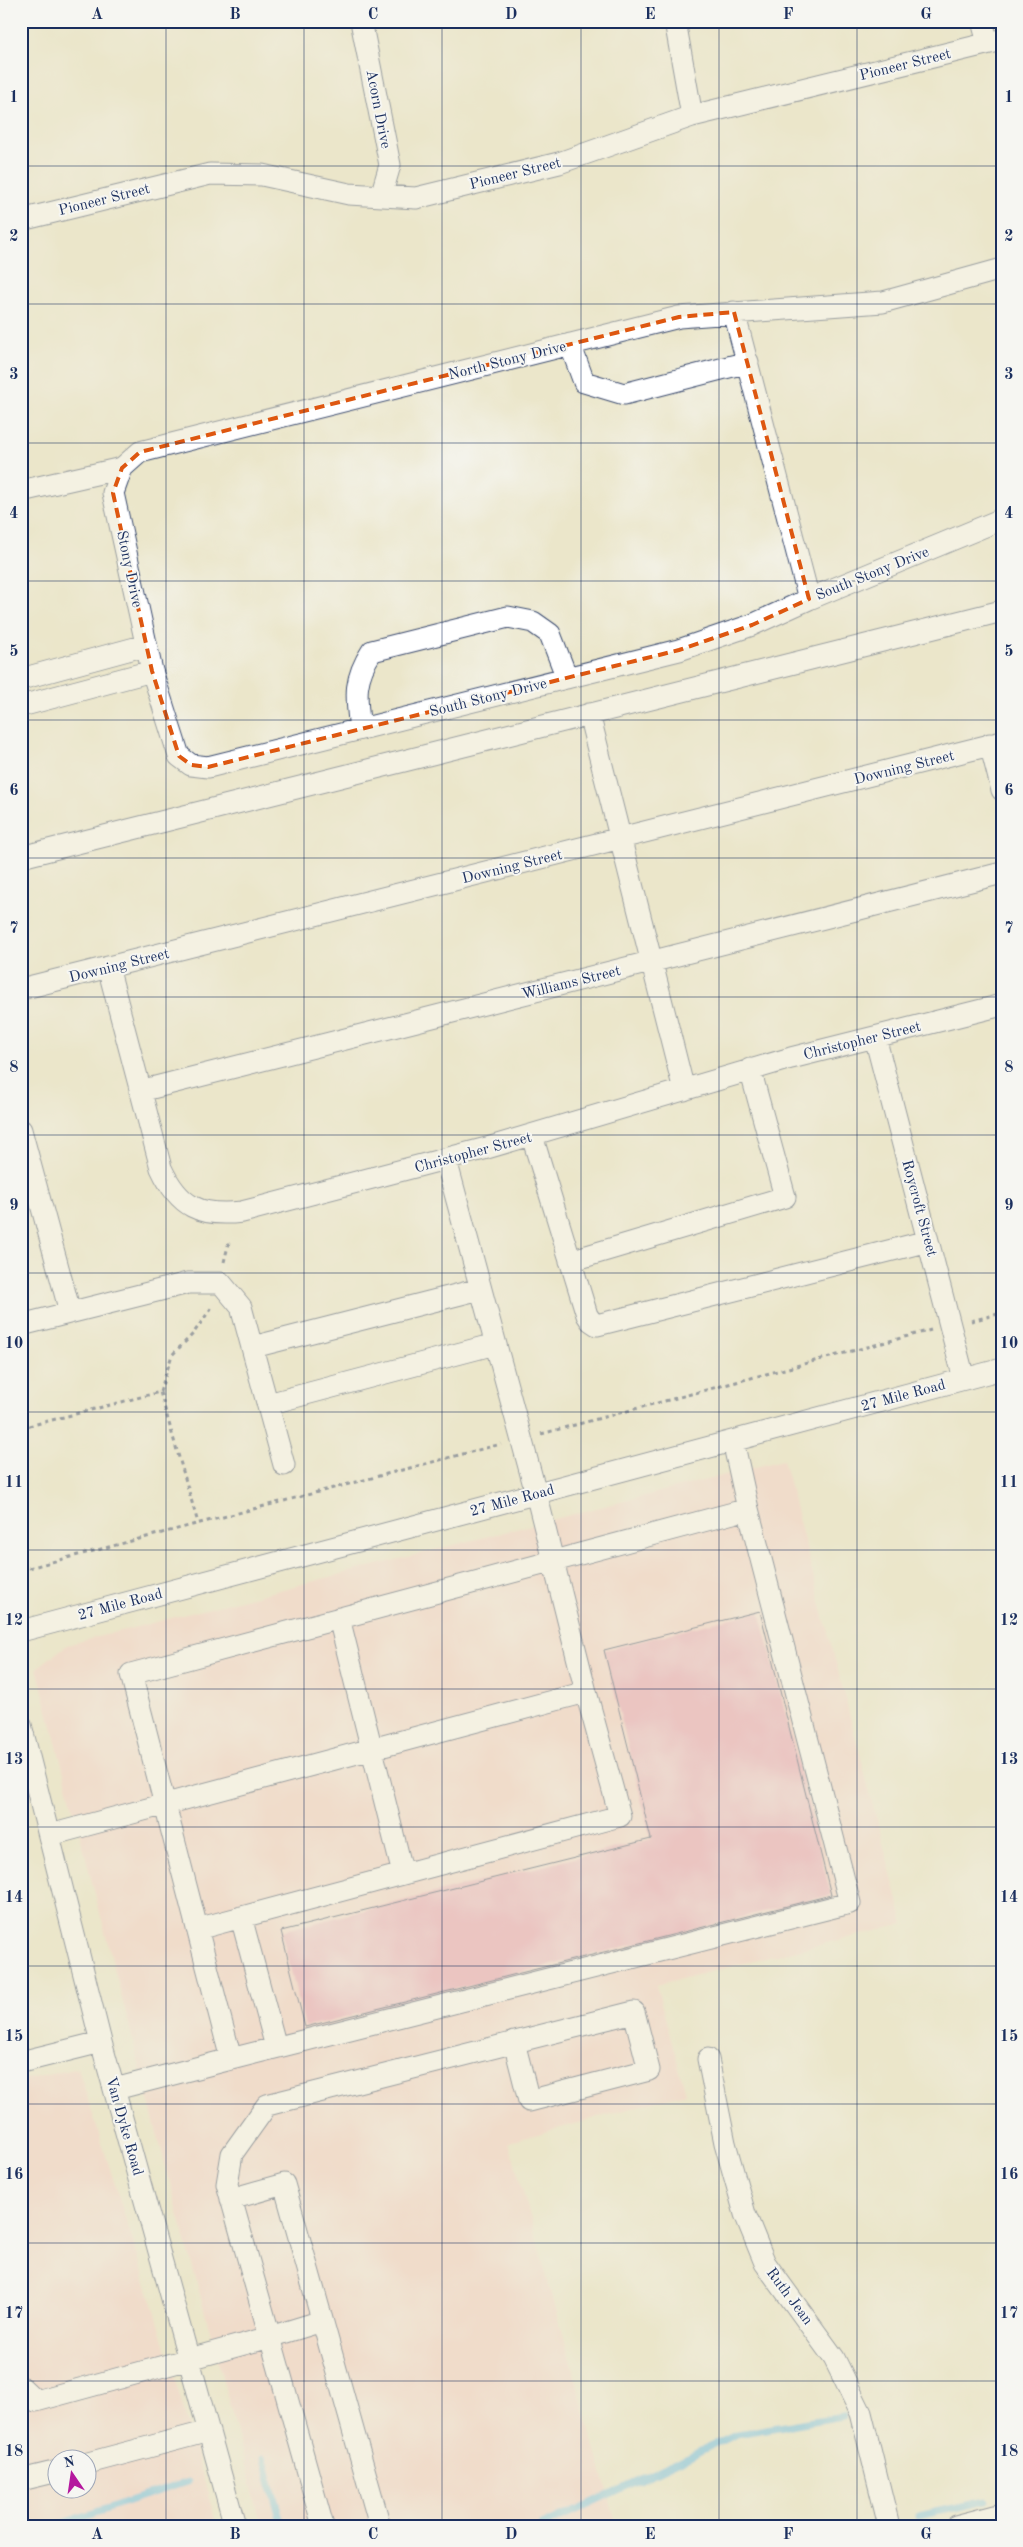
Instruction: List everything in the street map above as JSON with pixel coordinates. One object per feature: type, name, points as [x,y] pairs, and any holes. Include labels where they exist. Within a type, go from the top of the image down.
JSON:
[{"type":"street","name":"Acorn Drive","points":[[361,21],[390,165],[381,196]]},
{"type":"street","points":[[675,21],[692,116]]},
{"type":"street","points":[[982,21],[995,42]]},
{"type":"street","name":"Pioneer Street","points":[[21,220],[210,174],[262,175],[349,194],[416,198],[559,163],[692,116],[995,42]]},
{"type":"street","name":"North Stony Drive","points":[[21,491],[122,468],[140,452],[679,317],[884,302],[1002,269]]},
{"type":"street","points":[[734,312],[810,598]]},
{"type":"street","points":[[570,344],[584,382],[624,394],[748,362]]},
{"type":"street","name":"Stony Drive","points":[[122,468],[113,493],[152,671]]},
{"type":"street","name":"South Stony Drive","points":[[152,671],[179,756],[192,765],[208,767],[679,650],[752,625],[810,598],[1002,519]]},
{"type":"street","points":[[21,857],[1002,611]]},
{"type":"street","points":[[360,729],[356,695],[361,668],[372,651],[508,617],[533,622],[550,634],[567,678]]},
{"type":"street","points":[[21,678],[146,646]]},
{"type":"street","points":[[21,706],[152,671]]},
{"type":"street","points":[[589,714],[684,1090]]},
{"type":"street","points":[[996,743],[1002,790]]},
{"type":"street","name":"Downing Street","points":[[21,989],[996,743]]},
{"type":"street","name":"Williams Street","points":[[140,1091],[1002,873]]},
{"type":"street","name":"Christopher Street","points":[[108,967],[161,1168],[168,1184],[190,1206],[205,1212],[222,1214],[242,1212],[446,1160],[532,1136],[750,1069],[875,1037],[1001,1008]]},
{"type":"street","name":"Roycroft Street","points":[[875,1037],[964,1379]]},
{"type":"street","points":[[570,1262],[786,1197],[750,1069]]},
{"type":"street","points":[[21,1130],[70,1312]]},
{"type":"street","points":[[532,1136],[587,1315],[597,1325],[928,1241]]},
{"type":"street","points":[[197,1929],[620,1816],[586,1692],[536,1493],[446,1160]]},
{"type":"street","points":[[21,1325],[188,1283],[221,1283],[241,1307],[284,1465]]},
{"type":"street","points":[[253,1347],[480,1289]]},
{"type":"street","points":[[268,1404],[495,1344]]},
{"type":"street","name":"27 Mile Road","points":[[21,1630],[1002,1369]]},
{"type":"street","points":[[115,2090],[850,1903],[748,1509],[733,1441]]},
{"type":"street","points":[[231,2059],[131,1674],[748,1509]]},
{"type":"street","points":[[339,1618],[402,1874]]},
{"type":"street","points":[[50,1835],[586,1692]]},
{"type":"street","name":"Van Dyke Road","points":[[21,1725],[101,2042],[235,2526]]},
{"type":"street","points":[[241,1917],[276,2048]]},
{"type":"street","points":[[323,2526],[227,2184],[232,2154],[266,2105],[514,2042],[634,2012],[649,2070],[529,2101],[514,2042]]},
{"type":"street","points":[[21,2062],[101,2042]]},
{"type":"street","name":"Ruth Jean","points":[[708,2059],[725,2143],[745,2214],[765,2263],[834,2358],[861,2413],[889,2526]]},
{"type":"street","points":[[231,2198],[284,2184],[380,2526]]},
{"type":"street","points":[[21,2387],[36,2401],[189,2360],[322,2321]]},
{"type":"street","points":[[98,2460],[209,2431]]},
{"type":"street","points":[[21,2480],[48,2473]]},
{"type":"street","points":[[956,2526],[1002,2514]]},
{"type":"path","points":[[198,1524],[160,1392],[172,1355],[211,1311],[229,1242]]},
{"type":"path","points":[[966,1322],[1002,1313]]},
{"type":"path","points":[[535,1435],[935,1329]]},
{"type":"path","points":[[21,1428],[160,1392]]},
{"type":"path","points":[[21,1570],[504,1443]]},
{"type":"highlighted area","points":[[734,312],[809,599],[752,625],[679,650],[208,767],[191,765],[179,756],[152,671],[113,493],[122,468],[140,452],[679,317]]},
{"type":"shaded area","points":[[783,1460],[904,1924],[656,1985],[686,2093],[509,2142],[617,2526],[262,2526],[151,2111],[37,1668],[67,1645]]},
{"type":"shaded area","points":[[78,2068],[157,2317],[217,2526],[21,2526],[21,2081]]},
{"type":"building","points":[[760,1611],[831,1895],[305,2027],[281,1931],[651,1839],[604,1650]]},
{"type":"waterway","points":[[542,2526],[737,2434],[843,2416]]},
{"type":"waterway","points":[[264,2459],[282,2526]]},
{"type":"waterway","points":[[53,2526],[187,2482]]},
{"type":"waterway","points":[[918,2516],[986,2501]]}]
